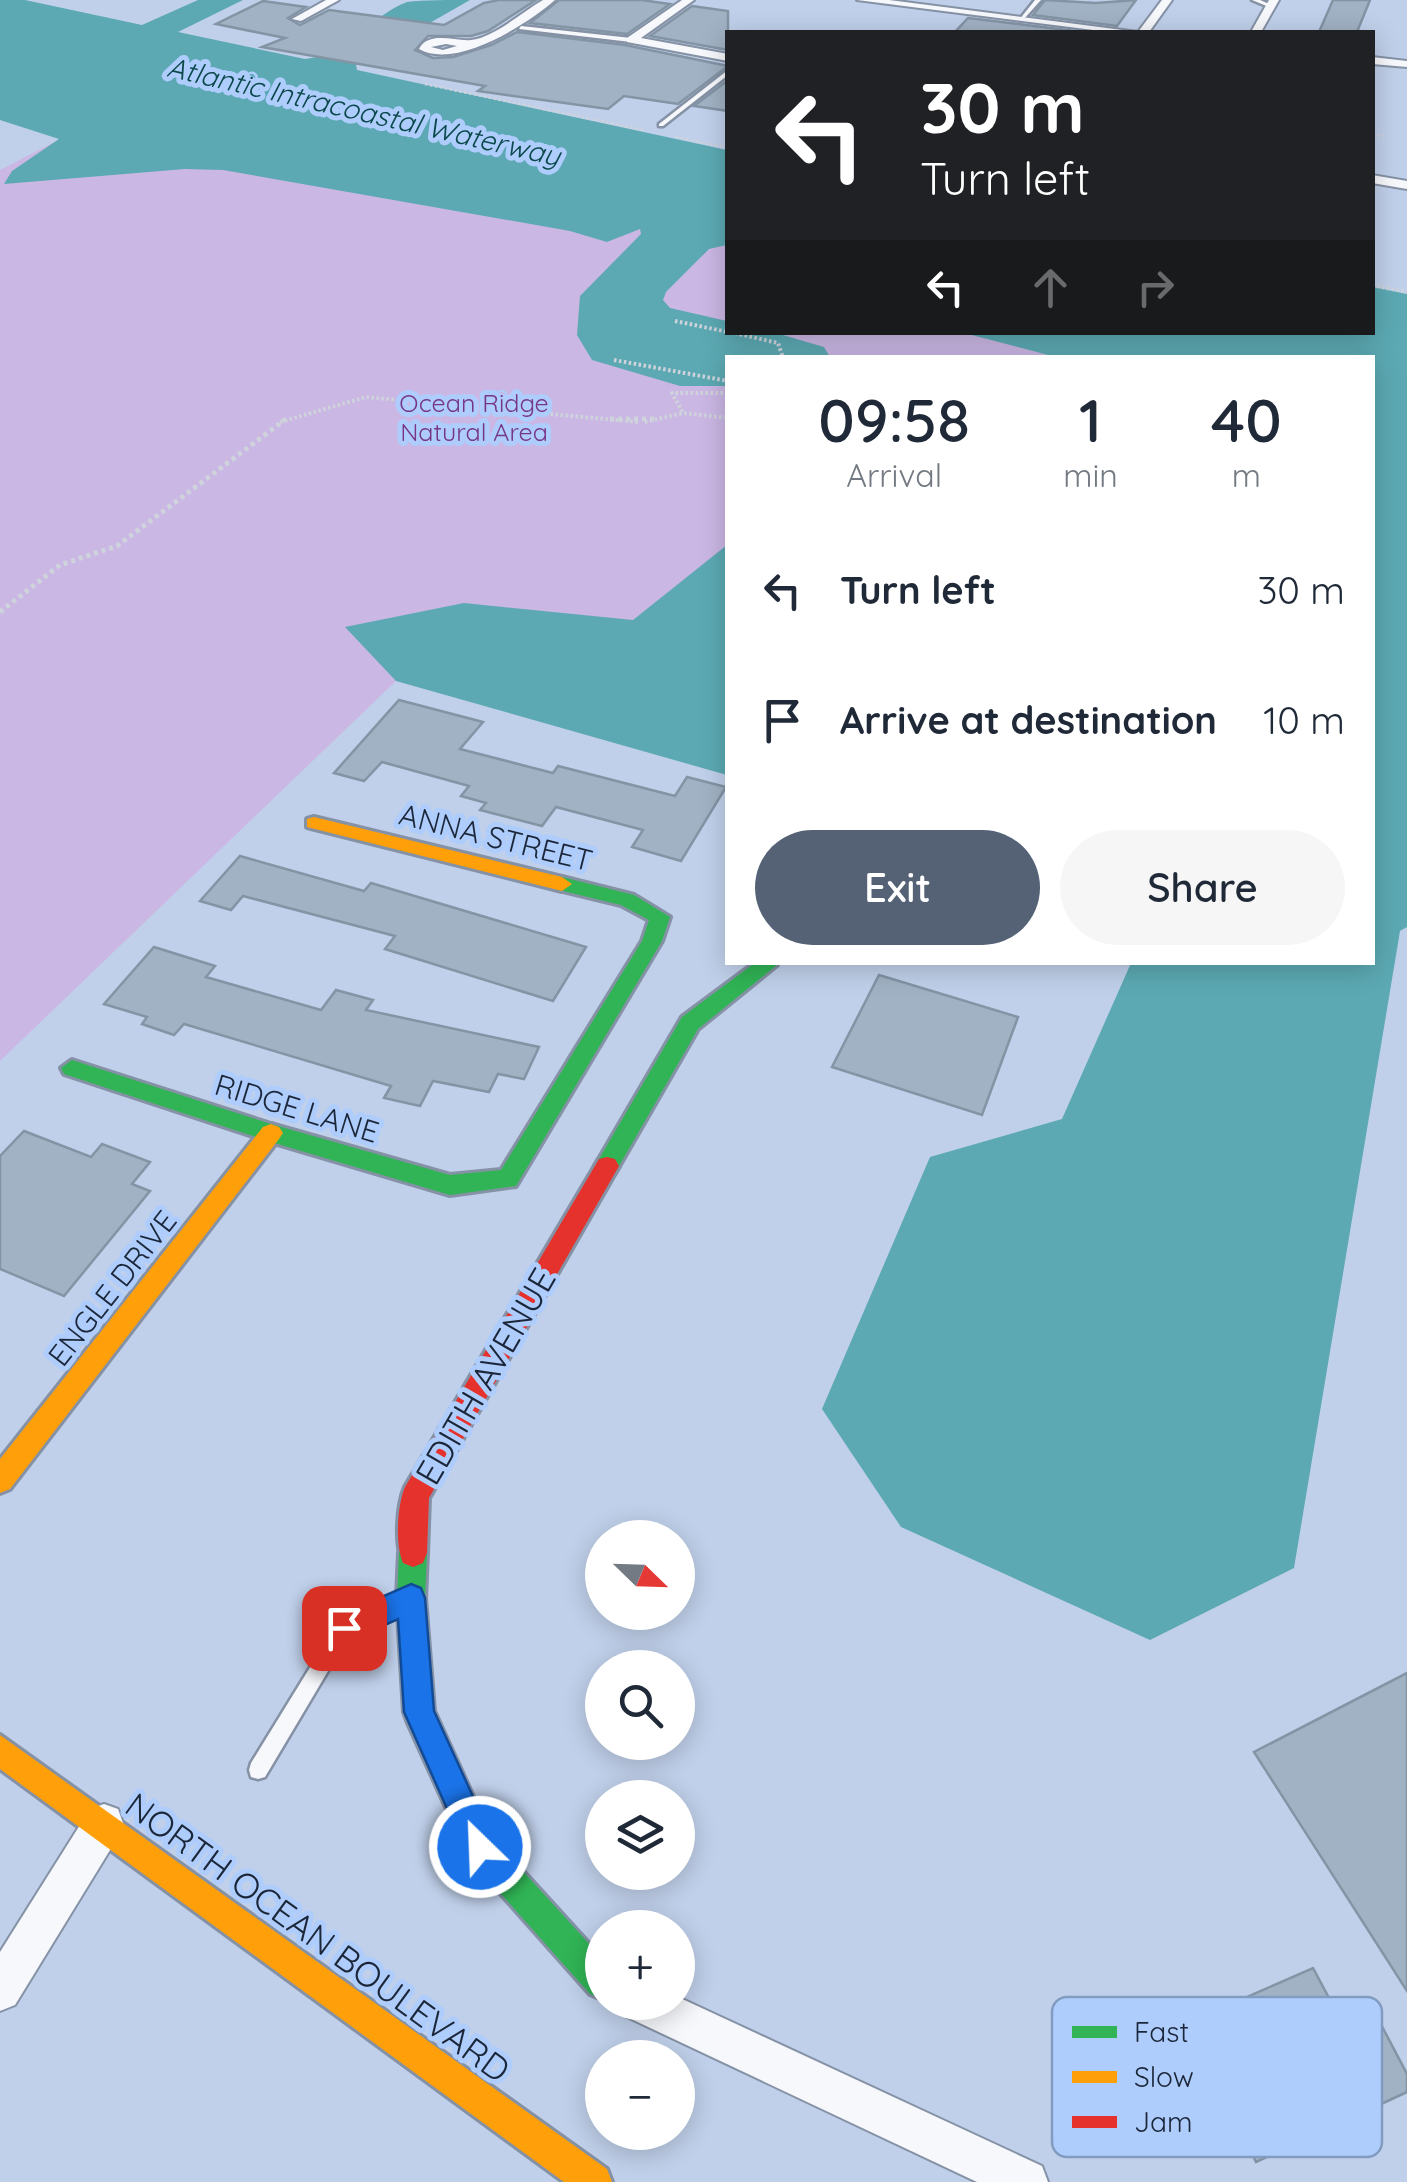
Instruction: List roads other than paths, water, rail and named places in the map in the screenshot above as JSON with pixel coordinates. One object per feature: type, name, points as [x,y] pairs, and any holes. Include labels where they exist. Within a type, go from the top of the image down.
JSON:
[{"type":"street","points":[[298,19],[334,0]]},
{"type":"street","points":[[466,46],[485,40],[550,0]]},
{"type":"street","points":[[631,40],[689,0]]},
{"type":"street","points":[[862,0],[1116,30]]},
{"type":"street","points":[[1145,30],[1167,0]]},
{"type":"street","points":[[1257,30],[1272,2]]},
{"type":"street","points":[[631,40],[725,57]]},
{"type":"street","points":[[1375,60],[1407,64]]},
{"type":"street","points":[[1375,180],[1407,185]]},
{"type":"street","name":"ANNA STREET","points":[[314,823],[628,900],[660,917],[652,941],[508,1179]]},
{"type":"street","name":"EDITH AVENUE","points":[[585,1963],[480,1847],[419,1712],[411,1598],[415,1496],[690,1023],[766,965]]},
{"type":"street","name":"RIDGE LANE","points":[[72,1068],[271,1133],[450,1185],[508,1179]]},
{"type":"street","name":"ENGLE DRIVE","points":[[0,1480],[271,1133]]},
{"type":"street","name":"NORTH OCEAN BOULEVARD","points":[[0,1750],[594,2182]]},
{"type":"street","points":[[0,1990],[104,1822]]},
{"type":"street","points":[[680,2020],[1026,2182]]},
{"type":"lane","points":[[1021,19],[1038,0]]},
{"type":"lane","points":[[1255,0],[1272,2]]},
{"type":"lane","points":[[521,28],[631,40]]},
{"type":"lane","points":[[661,125],[725,74]]},
{"type":"lane","points":[[258,1770],[344,1628],[411,1598]]},
{"type":"water","name":"Atlantic Intracoastal Waterway","points":[[0,0],[25,0],[142,25],[198,0],[243,0],[178,32],[305,59],[348,43],[407,2],[470,0],[356,65],[357,70],[725,150],[725,245],[709,249],[666,292],[663,300],[670,308],[725,321],[725,335],[783,335],[824,347],[829,355],[725,355],[725,386],[680,386],[592,360],[577,335],[580,296],[641,234],[640,229],[607,242],[570,231],[223,170],[185,169],[4,184],[12,171],[59,139],[0,120]]},
{"type":"water","points":[[1375,287],[1407,294],[1407,927],[1400,931],[1294,1568],[1150,1640],[901,1527],[822,1409],[930,1157],[1062,1119],[1130,965],[1375,965],[1375,355],[1048,355],[972,335],[1375,335]]},
{"type":"water","points":[[725,547],[725,774],[396,681],[345,627],[464,603],[633,620]]},
{"type":"park label","name":"Ocean Ridge Natural Area","points":[[474,416]]}]
